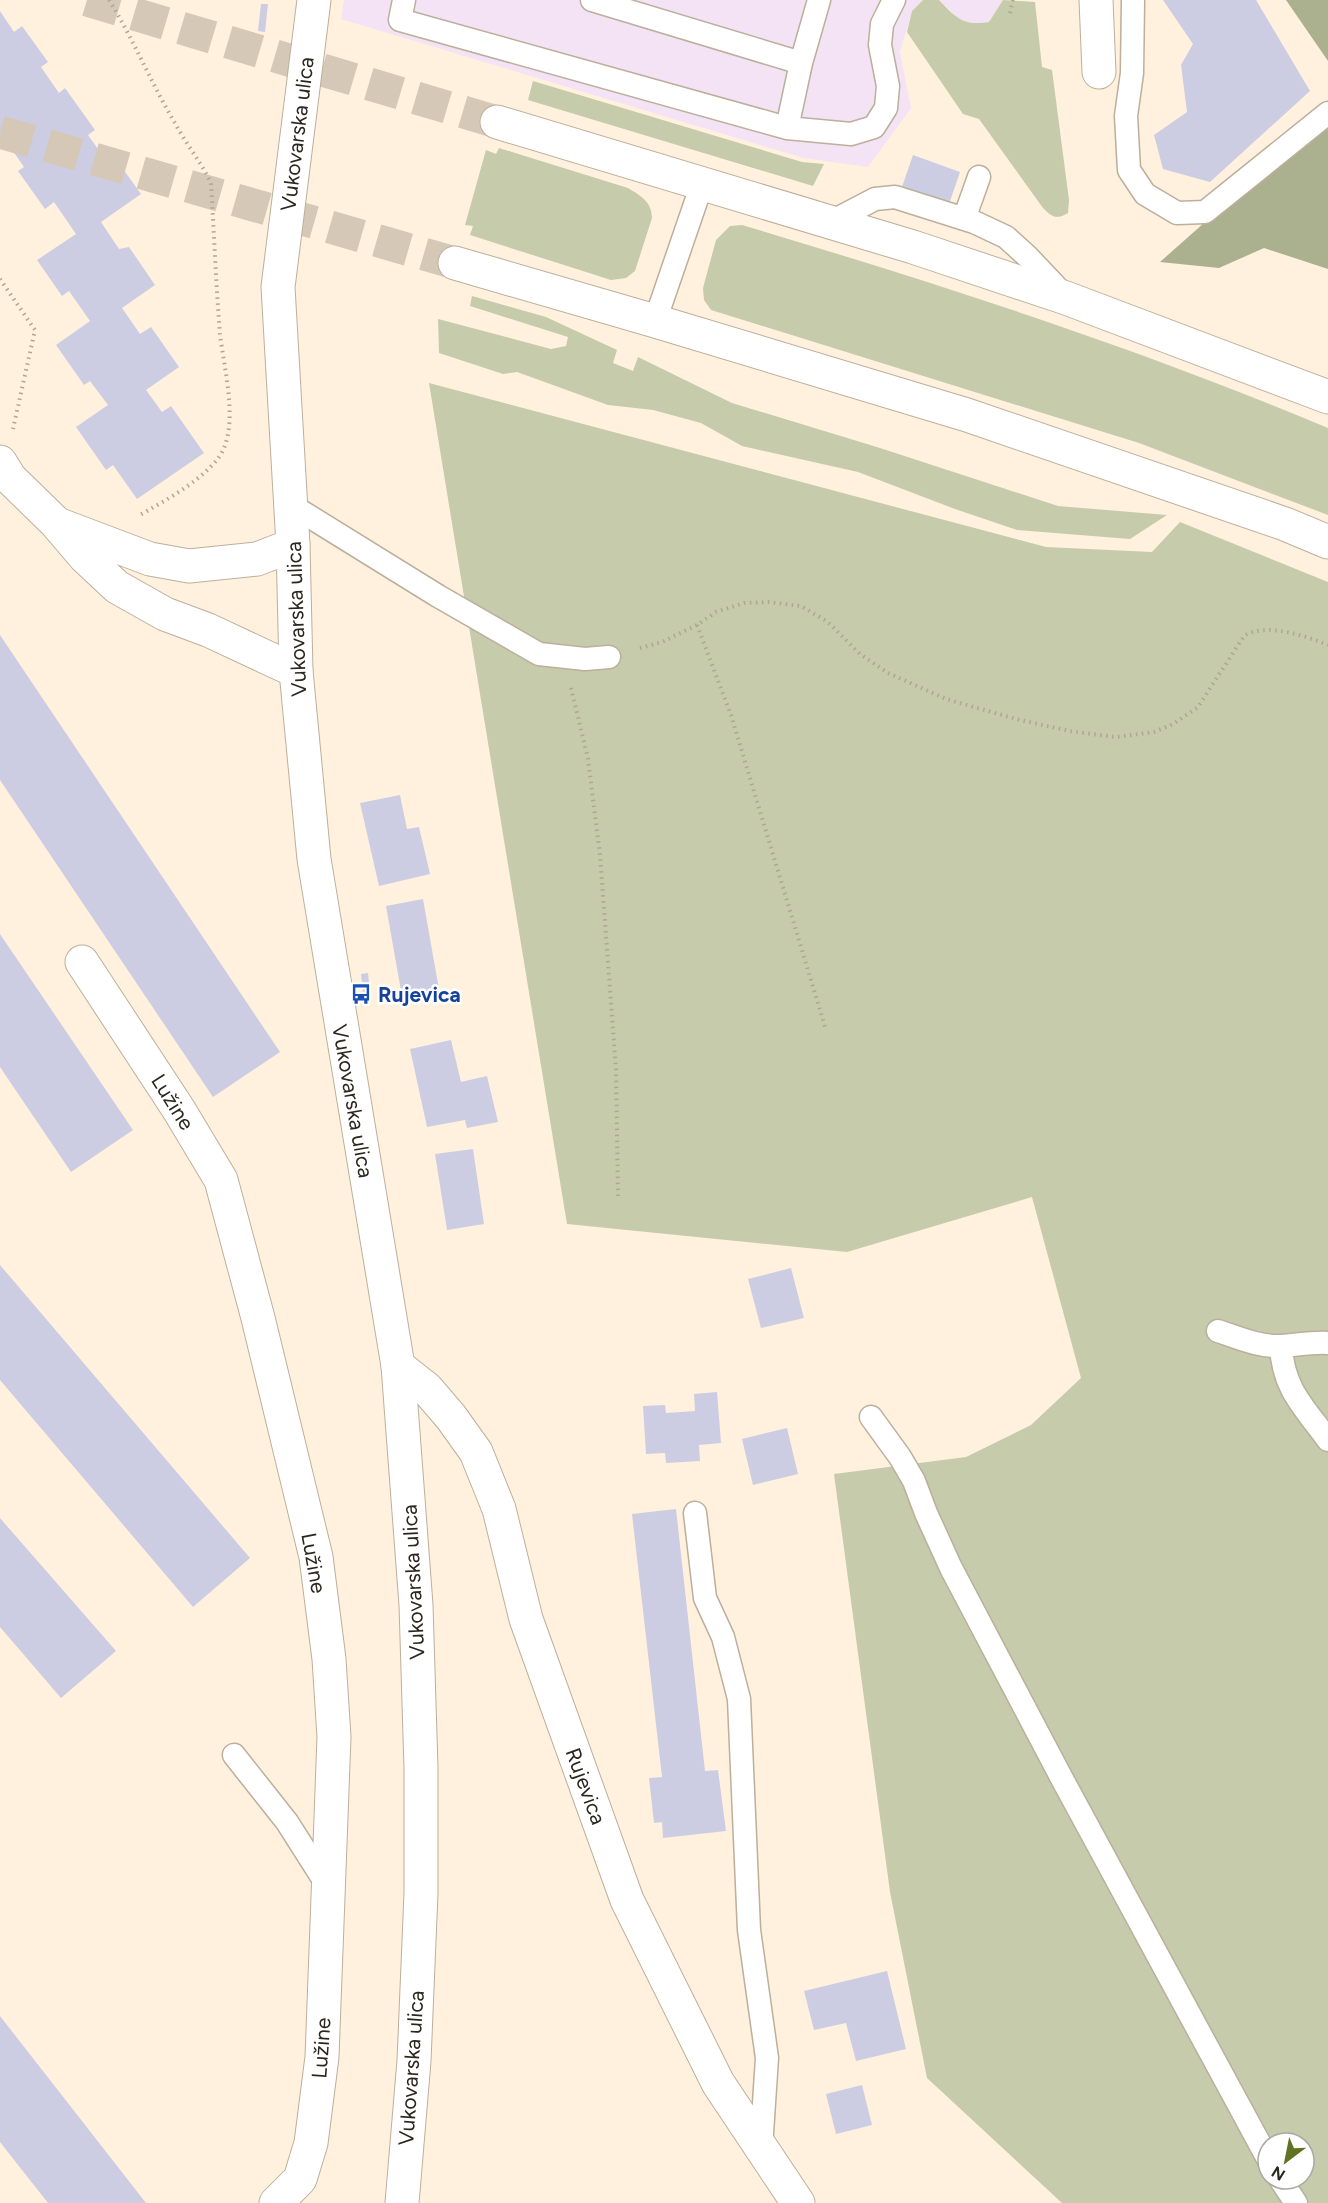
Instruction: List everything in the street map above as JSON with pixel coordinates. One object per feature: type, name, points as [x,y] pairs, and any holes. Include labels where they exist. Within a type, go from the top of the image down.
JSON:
[{"type":"main road","name":"Vukovarska ulica","points":[[314,0],[278,287],[293,545],[296,670],[314,859],[398,1366],[416,1605],[421,1893],[415,2037],[402,2203]]},
{"type":"main road","points":[[1096,0],[1099,72]]},
{"type":"main road","points":[[496,122],[831,222],[1066,298],[1328,397]]},
{"type":"main road","points":[[454,263],[655,321],[967,416],[1263,516],[1328,542]]},
{"type":"main road","points":[[6,447],[10,478],[56,523],[85,557],[117,587],[165,614],[208,630],[296,670]]},
{"type":"main road","points":[[56,523],[150,559],[189,566],[257,559],[293,545]]},
{"type":"main road","name":"Lužine","points":[[82,962],[179,1110],[221,1180],[258,1318],[316,1557],[327,1648],[334,1737],[322,2057],[311,2142],[300,2179],[276,2203]]},
{"type":"main road","name":"Rujevica","points":[[398,1366],[428,1389],[476,1452],[500,1509],[526,1619],[627,1900],[718,2083],[798,2203]]},
{"type":"lane","points":[[404,0],[400,20],[787,128],[851,134],[874,127],[886,108],[888,86],[880,45],[882,24],[894,0]]},
{"type":"lane","points":[[592,0],[801,63]]},
{"type":"lane","points":[[787,128],[801,63],[819,0]]},
{"type":"lane","points":[[1133,0],[1132,73],[1126,116],[1129,170],[1145,194],[1177,213],[1205,212],[1328,113]]},
{"type":"lane","points":[[964,219],[979,177]]},
{"type":"lane","points":[[655,321],[702,184]]},
{"type":"lane","points":[[831,222],[875,199],[895,197],[964,219],[1005,237],[1028,257],[1066,298]]},
{"type":"lane","points":[[291,505],[438,596],[539,654],[585,659],[609,657]]},
{"type":"lane","points":[[1218,1331],[1254,1343],[1281,1346],[1310,1342],[1328,1343]]},
{"type":"lane","points":[[1281,1346],[1282,1367],[1289,1387],[1328,1440]]},
{"type":"lane","points":[[871,1417],[914,1481],[951,1568],[1256,2137]]},
{"type":"lane","points":[[695,1513],[705,1598],[723,1637],[739,1699],[749,1930],[767,2058],[761,2148]]},
{"type":"lane","points":[[234,1755],[287,1822],[329,1888]]},
{"type":"path","points":[[109,0],[127,28],[175,124],[212,183],[220,333],[230,421],[224,450],[201,477],[171,498],[135,518]]},
{"type":"path","points":[[1010,13],[1013,0]]},
{"type":"path","points":[[0,279],[35,330],[6,447]]},
{"type":"path","points":[[609,657],[662,642],[697,625],[716,612],[744,603],[768,602],[801,606],[828,622],[860,654],[888,673],[946,699],[1069,731],[1116,736],[1154,732],[1173,724],[1198,707],[1245,636],[1254,630],[1273,629],[1328,645]]},
{"type":"path","points":[[697,625],[731,715],[826,1030]]},
{"type":"path","points":[[564,657],[588,759],[600,855],[616,1070],[618,1196]]},
{"type":"shaded area","points":[[344,0],[923,0],[912,11],[900,52],[911,108],[868,167],[803,158],[341,19]]},
{"type":"shaded area","points":[[939,0],[1003,0],[989,22],[973,24],[957,18]]},
{"type":"green space","points":[[923,0],[939,0],[950,12],[966,22],[973,23],[989,22],[1003,0],[1035,2],[1042,67],[1052,70],[1069,200],[1068,213],[1054,216],[1043,208],[979,119],[963,114],[907,32],[912,11]]},
{"type":"green space","points":[[1286,0],[1328,0],[1328,61]]},
{"type":"green space","points":[[533,81],[802,162],[824,164],[813,186],[528,100]]},
{"type":"green space","points":[[1328,113],[1328,269],[1264,248],[1219,268],[1160,262]]},
{"type":"green space","points":[[499,148],[628,188],[645,200],[652,212],[652,218],[635,271],[626,278],[611,280],[470,235],[473,226],[465,225],[486,150],[496,154]]},
{"type":"green space","points":[[742,225],[890,270],[1111,344],[1328,428],[1328,515],[1139,443],[711,310],[704,300],[703,288],[716,240],[730,226]]},
{"type":"green space","points":[[472,296],[546,317],[617,350],[613,363],[633,371],[638,357],[732,403],[1058,506],[1167,515],[1130,539],[1017,530],[858,472],[742,446],[701,423],[653,410],[608,405],[517,372],[503,374],[439,353],[438,319],[551,349],[566,346],[568,337],[470,306]]},
{"type":"green space","points":[[429,383],[1046,547],[1152,552],[1180,522],[1328,582],[1328,2203],[1062,2203],[927,2078],[890,1892],[834,1474],[966,1457],[1031,1425],[1081,1378],[1032,1197],[847,1252],[567,1224]]},
{"type":"building","points":[[1163,0],[1256,0],[1310,91],[1210,182],[1163,169],[1154,135],[1187,112],[1181,65],[1193,44]]},
{"type":"building","points":[[261,4],[268,4],[265,32],[258,31]]},
{"type":"building","points":[[0,11],[14,32],[22,26],[48,62],[41,67],[59,93],[65,88],[95,130],[88,135],[106,160],[113,155],[141,194],[101,222],[119,249],[129,247],[155,285],[122,308],[140,334],[151,327],[179,367],[146,390],[162,412],[171,406],[204,453],[137,499],[113,465],[106,470],[76,427],[108,405],[90,381],[84,385],[56,345],[90,321],[69,291],[62,296],[37,260],[76,234],[54,202],[45,209],[18,171],[24,167],[6,141],[0,145]]},
{"type":"building","points":[[913,155],[960,172],[949,204],[902,187]]},
{"type":"building","points":[[0,635],[280,1052],[213,1097],[0,780]]},
{"type":"building","points":[[400,795],[407,829],[419,827],[430,874],[379,886],[360,803]]},
{"type":"building","points":[[423,899],[440,995],[403,1002],[386,906]]},
{"type":"building","points":[[0,934],[133,1130],[71,1172],[0,1067]]},
{"type":"building","points":[[368,973],[371,1001],[364,1002],[361,974]]},
{"type":"building","points":[[451,1040],[461,1082],[487,1076],[498,1122],[467,1128],[465,1120],[427,1127],[410,1049]]},
{"type":"building","points":[[473,1149],[484,1224],[447,1230],[435,1154]]},
{"type":"building","points":[[0,1265],[250,1558],[193,1607],[0,1380]]},
{"type":"building","points":[[791,1268],[804,1318],[761,1328],[748,1279]]},
{"type":"building","points":[[717,1392],[721,1443],[699,1445],[700,1461],[666,1463],[665,1453],[646,1454],[643,1406],[665,1405],[666,1413],[695,1411],[694,1394]]},
{"type":"building","points":[[787,1428],[798,1474],[753,1485],[742,1439]]},
{"type":"building","points":[[676,1509],[705,1771],[718,1770],[726,1831],[663,1838],[662,1822],[654,1823],[649,1778],[662,1777],[632,1514]]},
{"type":"building","points":[[0,1518],[116,1651],[61,1698],[0,1627]]},
{"type":"building","points":[[887,1971],[906,2049],[856,2061],[846,2023],[814,2030],[804,1991]]},
{"type":"building","points":[[0,2016],[146,2203],[48,2203],[0,2142]]},
{"type":"building","points":[[862,2085],[872,2125],[836,2134],[826,2094]]},
{"type":"tunnel","points":[[87,0],[497,122]]},
{"type":"tunnel","points":[[0,132],[455,263]]},
{"type":"place","name":"Rujevica","points":[[361,994]]}]
